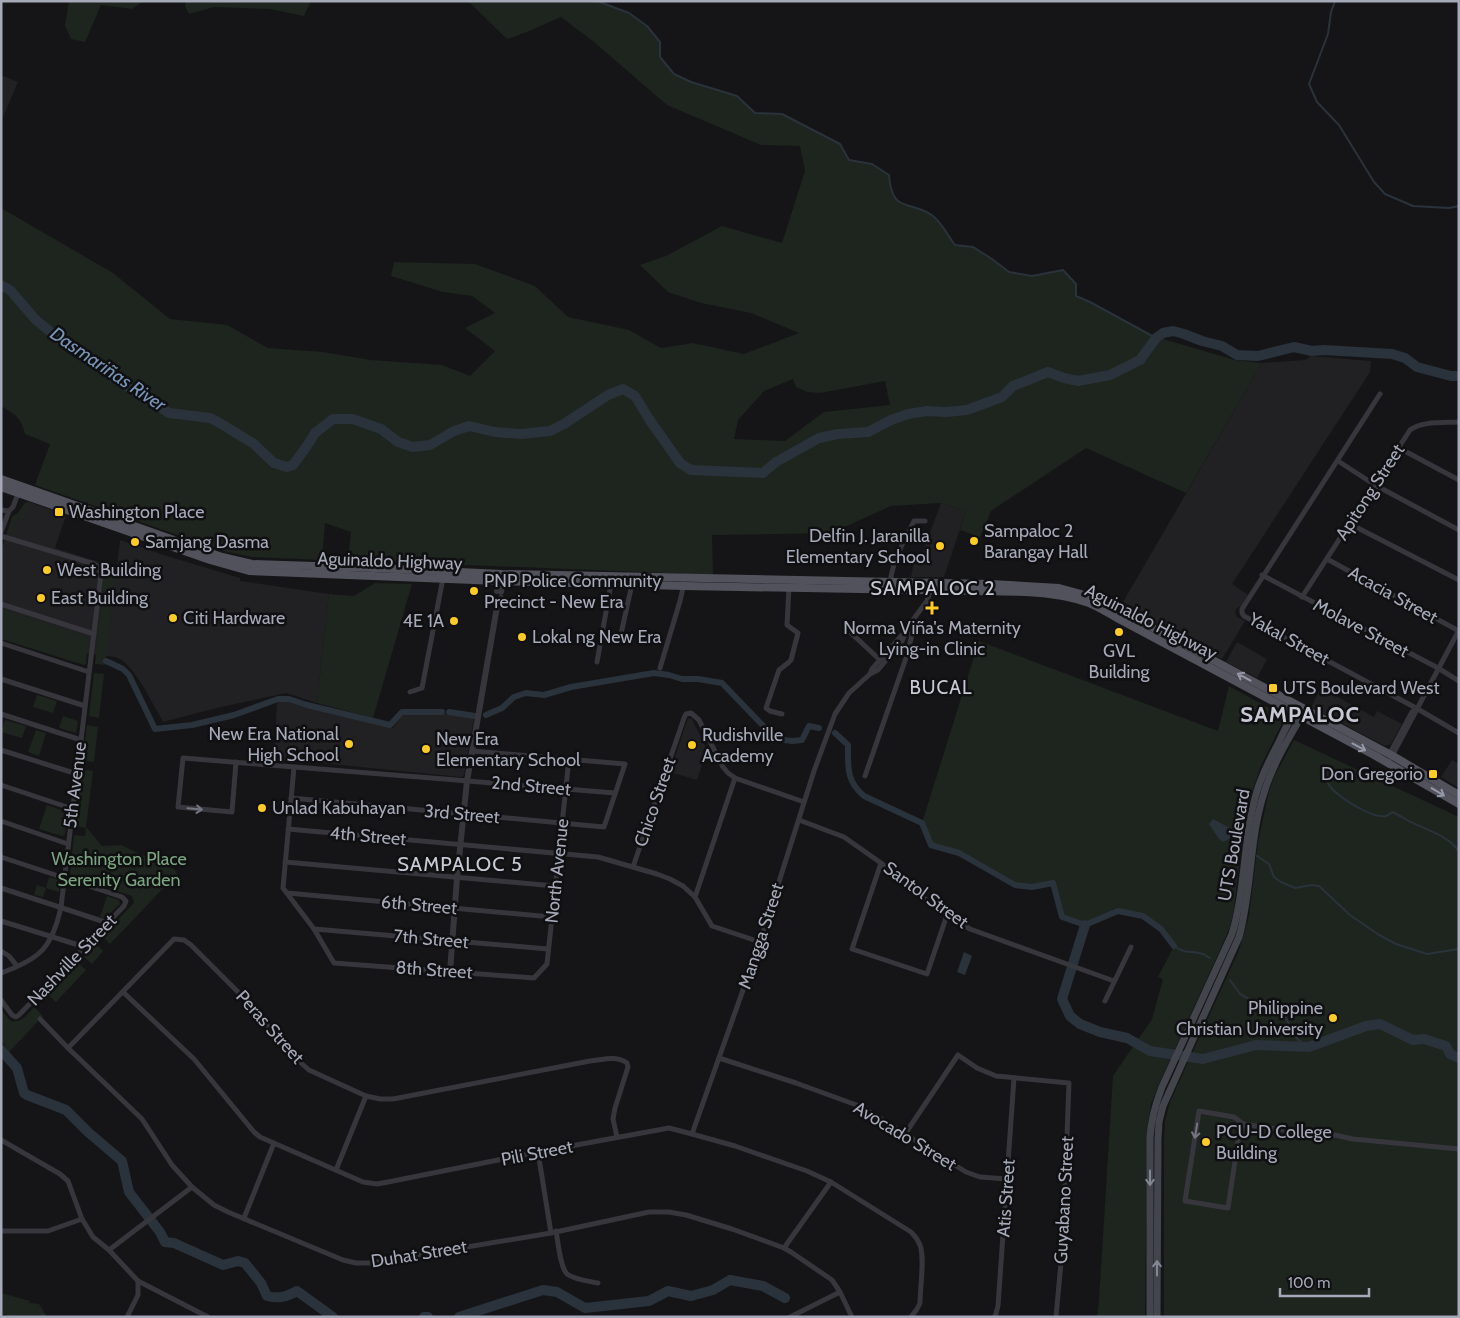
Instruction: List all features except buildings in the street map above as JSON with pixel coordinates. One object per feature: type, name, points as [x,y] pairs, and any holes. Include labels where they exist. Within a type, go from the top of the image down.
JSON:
[{"type":"main road","name":"Aguinaldo Highway","points":[[2,485],[174,544],[252,564],[611,584],[684,582]]},
{"type":"main road","name":"Aguinaldo Highway","points":[[424,574],[443,578],[890,586],[1050,586],[1100,600],[1302,708],[1459,795]]},
{"type":"main road","name":"Aguinaldo Highway","points":[[932,586],[1041,593],[1089,604],[1298,715],[1390,758],[1459,804]]},
{"type":"main road","name":"UTS Boulevard","points":[[1150,1317],[1151,1121],[1155,1105],[1239,937],[1244,920],[1251,861],[1264,793],[1302,708]]},
{"type":"main road","name":"UTS Boulevard","points":[[1157,1317],[1159,1122],[1176,1065]]},
{"type":"street","name":"Yakal Street","points":[[1380,394],[1262,575],[1242,609],[1242,613],[1244,616],[1416,708],[1459,734]]},
{"type":"street","name":"Apitong Street","points":[[1302,596],[1410,430],[1415,426],[1459,422]]},
{"type":"street","points":[[1399,448],[1459,480]]},
{"type":"street","points":[[1338,461],[1375,485],[1459,530]]},
{"type":"street","points":[[1,532],[19,490]]},
{"type":"street","points":[[1,510],[9,511]]},
{"type":"street","points":[[890,586],[898,554],[914,521],[925,521]]},
{"type":"street","points":[[1350,524],[1459,580]]},
{"type":"street","name":"5th Avenue","points":[[1,536],[94,564],[99,568],[101,574],[61,907],[53,936],[37,955],[27,962],[1,973]]},
{"type":"street","name":"Acacia Street","points":[[1327,558],[1459,630]]},
{"type":"street","name":"Molave Street","points":[[1262,575],[1459,681]]},
{"type":"street","points":[[410,692],[422,688],[443,578]]},
{"type":"street","points":[[450,972],[467,781],[501,578]]},
{"type":"street","points":[[660,668],[684,582]]},
{"type":"street","points":[[597,662],[611,584]]},
{"type":"street","points":[[621,634],[632,584]]},
{"type":"street","points":[[782,714],[766,708],[778,670],[791,660],[798,634],[787,624],[789,584]]},
{"type":"street","points":[[870,674],[876,672],[884,664],[902,641],[909,625],[927,601],[932,586]]},
{"type":"street","points":[[1,604],[94,634]]},
{"type":"street","points":[[865,776],[912,635],[909,625]]},
{"type":"street","points":[[1390,758],[1412,712],[1459,630]]},
{"type":"street","points":[[870,674],[872,669],[905,632]]},
{"type":"street","points":[[851,633],[880,660]]},
{"type":"street","points":[[1,643],[89,672]]},
{"type":"street","name":"Mangga Street","points":[[692,1134],[760,942],[826,736],[835,714],[850,693],[870,674]]},
{"type":"street","points":[[1,679],[85,706]]},
{"type":"street","name":"Chico Street","points":[[634,867],[686,714],[690,713],[699,720],[723,767],[728,774],[735,778]]},
{"type":"street","points":[[1,714],[81,740]]},
{"type":"street","points":[[1,750],[77,774]]},
{"type":"street","points":[[472,751],[625,764],[615,793]]},
{"type":"street","name":"2nd Street","points":[[236,762],[232,812],[178,807],[183,758],[236,762],[615,793]]},
{"type":"street","name":"North Avenue","points":[[534,978],[546,964],[569,760]]},
{"type":"street","points":[[294,767],[283,888],[314,929]]},
{"type":"street","points":[[760,942],[712,926],[695,897],[735,778],[804,802]]},
{"type":"street","points":[[1,785],[73,809]]},
{"type":"street","name":"3rd Street","points":[[291,798],[604,828],[615,793]]},
{"type":"street","name":"Santol Street","points":[[799,820],[844,837],[882,863],[906,885],[947,915],[970,929],[1114,981]]},
{"type":"street","points":[[1,822],[68,844]]},
{"type":"street","name":"4th Street","points":[[288,828],[598,857],[670,879],[683,886],[695,897]]},
{"type":"street","points":[[1,857],[64,878]]},
{"type":"street","points":[[285,862],[555,886]]},
{"type":"street","points":[[882,863],[852,948],[927,974],[947,915]]},
{"type":"street","name":"Nashville Street","points":[[1,1000],[12,1015],[16,1017],[19,1015],[124,906],[126,901],[122,897],[64,878]]},
{"type":"street","points":[[1,888],[108,923]]},
{"type":"street","name":"6th Street","points":[[287,892],[552,917]]},
{"type":"street","points":[[1,921],[85,946]]},
{"type":"street","name":"7th Street","points":[[314,929],[548,949]]},
{"type":"street","name":"8th Street","points":[[314,929],[334,962],[534,978]]},
{"type":"street","name":"Peras Street","points":[[68,1048],[174,939],[184,940],[191,944],[247,1001],[292,1055],[309,1070],[366,1096],[380,1099],[393,1098],[615,1058],[623,1060],[627,1063],[628,1067],[615,1108],[614,1119],[617,1137]]},
{"type":"street","points":[[1105,1001],[1131,947]]},
{"type":"street","points":[[1,951],[9,956],[17,966]]},
{"type":"street","name":"Pili Street","points":[[123,992],[194,1059],[260,1137],[363,1182],[377,1184],[669,1128],[735,1146],[831,1182],[911,1232],[916,1238],[921,1247],[922,1259],[920,1303],[911,1317]]},
{"type":"street","name":"Duhat Street","points":[[40,1019],[142,1119],[172,1165],[192,1187],[214,1205],[344,1260],[356,1263],[371,1263],[554,1232],[649,1212],[669,1212],[686,1215],[784,1248],[832,1280],[852,1317]]},
{"type":"street","points":[[905,1134],[958,1055],[977,1068],[996,1076],[1014,1078]]},
{"type":"street","name":"Avocado Street","points":[[719,1058],[862,1107],[966,1172],[980,1177],[1007,1179]]},
{"type":"street","name":"Guyabano Street","points":[[1014,1078],[1069,1083],[1062,1241],[1056,1317]]},
{"type":"street","name":"Atis Street","points":[[995,1317],[998,1306],[1014,1078]]},
{"type":"street","points":[[336,1170],[366,1096]]},
{"type":"street","points":[[1242,1124],[1237,1144],[1228,1208],[1185,1201],[1199,1112],[1234,1117],[1242,1124],[1276,1129],[1325,1133],[1353,1139],[1459,1149]]},
{"type":"street","points":[[1,1140],[60,1174],[68,1181],[82,1219],[93,1237],[109,1250],[138,1281],[208,1317]]},
{"type":"street","points":[[244,1218],[274,1143]]},
{"type":"street","points":[[538,1152],[563,1268],[575,1278],[598,1283]]},
{"type":"street","points":[[784,1248],[831,1182]]},
{"type":"street","points":[[109,1250],[192,1187]]},
{"type":"street","points":[[1,1231],[48,1231],[82,1219]]},
{"type":"street","points":[[127,1317],[138,1295],[138,1281]]},
{"type":"street","points":[[790,1317],[840,1292]]},
{"type":"shaded area","points":[[1,75],[18,82],[1,122]]},
{"type":"shaded area","points":[[1311,356],[1371,361],[1370,372],[1232,584],[1248,595],[1235,612],[1237,617],[1245,621],[1222,659],[1170,631],[1170,628],[1162,623],[1160,626],[1131,610],[1132,607],[1123,602],[1262,363],[1305,360]]},
{"type":"shaded area","points":[[29,502],[66,515],[55,548],[105,564],[117,567],[120,540],[240,578],[240,581],[329,594],[317,703],[286,693],[163,722],[143,686],[122,660],[115,657],[88,654],[1,626],[1,551],[12,517],[18,513],[25,503]]},
{"type":"shaded area","name":"Delfin J. Jaranilla Elementary School","points":[[941,503],[966,511],[944,577],[911,577],[914,562],[919,562]]},
{"type":"shaded area","points":[[1237,642],[1267,659],[1257,678],[1226,662]]},
{"type":"shaded area","points":[[1321,688],[1374,717],[1377,711],[1402,724],[1391,744],[1385,746],[1311,707]]},
{"type":"shaded area","points":[[288,701],[393,728],[403,714],[448,714],[474,718],[464,775],[461,777],[274,760],[277,702]]},
{"type":"shaded area","name":"Rudishville Academy","points":[[688,718],[692,719],[707,750],[697,780],[670,772]]},
{"type":"shaded area","points":[[1452,760],[1459,764],[1459,788],[1441,777]]},
{"type":"shaded area","points":[[1213,819],[1241,834],[1240,840],[1231,838],[1223,842],[1219,839],[1209,824]]},
{"type":"shaded area","points":[[964,952],[972,956],[965,975],[957,972]]},
{"type":"green space","points":[[69,1],[143,1],[132,9],[101,5],[85,42],[71,39],[65,26]]},
{"type":"green space","points":[[186,1],[311,1],[304,16],[270,9],[214,7],[189,14],[185,6]]},
{"type":"green space","points":[[468,1],[597,1],[629,13],[647,26],[660,42],[660,57],[674,74],[691,82],[737,96],[755,113],[782,114],[840,144],[849,160],[872,164],[889,175],[891,188],[898,201],[933,216],[955,245],[973,247],[1009,272],[1032,276],[1063,270],[1076,284],[1076,296],[1156,337],[1235,360],[1262,363],[1186,493],[1086,448],[991,511],[980,537],[960,530],[966,511],[941,503],[891,506],[831,533],[712,535],[713,575],[348,560],[351,532],[325,523],[322,560],[252,557],[223,551],[35,485],[50,444],[25,434],[17,417],[1,406],[1,208],[113,273],[170,319],[227,325],[268,348],[323,352],[371,360],[442,365],[470,376],[495,351],[465,328],[495,313],[472,296],[443,292],[391,276],[394,262],[475,264],[535,286],[568,317],[629,330],[661,348],[693,343],[744,354],[799,333],[751,313],[701,303],[668,292],[640,265],[666,256],[722,226],[782,243],[805,171],[800,146],[761,145],[667,105],[594,42],[561,17],[507,39]],"holes":[[[793,379],[796,387],[807,392],[820,393],[885,381],[890,405],[824,412],[785,441],[734,439],[738,420],[764,391]]]},
{"type":"green space","points":[[29,502],[23,520],[16,518],[12,534],[8,533],[12,517],[18,513],[25,503]]},
{"type":"green space","points":[[105,564],[117,567],[105,665],[95,664]]},
{"type":"green space","points":[[375,583],[412,584],[373,718],[317,703],[329,594],[354,596]]},
{"type":"green space","points":[[1,609],[86,636],[88,639],[86,664],[84,665],[1,639]]},
{"type":"green space","points":[[979,641],[1218,731],[1229,686],[1285,717],[1260,768],[1249,802],[1230,927],[1151,1104],[1147,1138],[1145,1317],[1097,1317],[1113,1076],[1152,1019],[1163,979],[1158,977],[1174,946],[1161,929],[1142,916],[1118,911],[1085,925],[1062,917],[1053,883],[1032,887],[1015,885],[959,853],[931,845],[922,823]]},
{"type":"green space","points":[[94,673],[104,674],[99,718],[89,716]]},
{"type":"green space","points":[[37,695],[57,701],[53,713],[33,707]]},
{"type":"green space","points":[[63,716],[78,721],[76,733],[59,728]]},
{"type":"green space","points":[[5,720],[26,726],[22,738],[1,732]]},
{"type":"green space","points":[[87,725],[98,727],[94,762],[83,761]]},
{"type":"green space","points":[[36,730],[46,733],[39,756],[28,752]]},
{"type":"green space","name":"Philippine Christian University","points":[[1294,740],[1459,817],[1459,1317],[1164,1317],[1165,1121],[1170,1102],[1239,950],[1249,916],[1258,842],[1269,791],[1275,775]]},
{"type":"green space","name":"Washington Place Serenity Garden","points":[[82,769],[93,771],[86,827],[102,846],[121,845],[175,870],[178,876],[171,880],[110,944],[102,936],[134,903],[132,896],[71,876],[74,835],[85,836],[86,828],[75,826]]},
{"type":"green space","points":[[47,805],[64,811],[67,815],[65,835],[62,836],[39,829]]},
{"type":"green space","points":[[49,877],[57,879],[60,884],[59,892],[46,888]]},
{"type":"green space","points":[[37,885],[46,888],[43,897],[34,895]]},
{"type":"green space","points":[[107,896],[119,900],[120,904],[105,918],[100,917]]},
{"type":"green space","points":[[95,943],[103,951],[92,964],[83,956]]},
{"type":"green space","points":[[77,962],[86,970],[56,1002],[47,994]]},
{"type":"green space","points":[[34,1007],[43,1016],[9,1052],[1,1040],[1,1010],[11,1021],[18,1021],[24,1018]]},
{"type":"green space","points":[[1,1293],[30,1301],[29,1303],[39,1304],[47,1317],[19,1317],[1,1314]]},
{"type":"waterway","points":[[597,1],[629,13],[647,26],[660,42],[660,57],[674,74],[691,82],[737,96],[755,113],[782,114],[840,144],[849,160],[872,164],[889,175],[891,188],[898,201],[933,216],[955,245],[973,247],[1009,272],[1032,276],[1063,270],[1076,284],[1076,296],[1156,338]]},
{"type":"waterway","points":[[1335,1],[1331,12],[1328,34],[1309,84],[1317,102],[1339,125],[1374,182],[1385,194],[1413,206],[1449,208],[1459,206]]},
{"type":"waterway","name":"Dasmariñas River","points":[[1,285],[10,290],[35,319],[59,339],[114,378],[169,413],[210,418],[218,422],[254,444],[274,463],[287,467],[293,465],[315,433],[333,419],[353,419],[381,429],[398,442],[413,447],[430,445],[454,431],[469,426],[495,432],[521,434],[550,431],[608,395],[623,389],[635,396],[680,463],[691,470],[763,473],[776,462],[819,438],[838,434],[868,432],[891,420],[908,414],[927,411],[967,410],[1002,397],[1013,386],[1048,372],[1078,381],[1110,375],[1140,360],[1156,338],[1163,333],[1173,331],[1222,346],[1237,355],[1258,356],[1294,347],[1312,351],[1392,354],[1405,358],[1417,367],[1451,376],[1459,376]]},
{"type":"waterway","points":[[106,661],[123,669],[129,675],[155,729],[192,725],[234,715],[278,699],[289,699],[390,725],[402,712],[442,712]]},
{"type":"waterway","points":[[486,715],[502,708],[514,697],[526,693],[544,695],[571,687],[654,673],[682,679],[698,679],[722,683],[769,732],[785,740],[802,740],[809,726],[819,728]]},
{"type":"waterway","points":[[449,712],[475,716]]},
{"type":"waterway","points":[[835,733],[848,745],[849,773],[858,790],[864,796],[922,823],[931,845],[959,853],[1015,885],[1032,887],[1053,883],[1062,917],[1085,925],[1118,911],[1143,916],[1161,929],[1174,946]]},
{"type":"waterway","points":[[1321,770],[1333,790],[1358,808],[1380,816],[1386,816],[1392,812],[1449,841],[1459,852]]},
{"type":"waterway","points":[[1257,856],[1269,864],[1274,877],[1281,882],[1295,888],[1311,885],[1319,886],[1350,915],[1396,944],[1427,954],[1459,949]]},
{"type":"waterway","points":[[1085,925],[1062,999],[1070,1016],[1080,1024],[1100,1032],[1127,1038],[1150,1051],[1203,1059],[1256,1045],[1309,1047],[1366,1026],[1380,1024],[1413,1040],[1424,1039],[1446,1046],[1450,1054],[1459,1058]]},
{"type":"waterway","points":[[1174,946],[1182,950],[1203,954],[1210,958]]},
{"type":"waterway","points":[[1230,980],[1240,994],[1251,1000],[1263,1011],[1285,1017],[1296,1038],[1309,1047]]},
{"type":"waterway","points":[[1,1050],[17,1068],[24,1093],[66,1110],[122,1161],[129,1192],[160,1232],[165,1242],[174,1243],[223,1265],[238,1261],[245,1263],[261,1283],[267,1296],[282,1297],[297,1291],[333,1317]]},
{"type":"waterway","points":[[459,1317],[543,1290],[557,1292],[585,1308],[649,1301],[668,1291],[691,1296],[713,1290],[730,1280],[763,1286],[785,1298]]},
{"type":"place","name":"Washington Place","points":[[59,512]]},
{"type":"place","name":"Sampaloc 2 Barangay Hall","points":[[974,541]]},
{"type":"place","name":"Samjang Dasma","points":[[135,542]]},
{"type":"place","name":"Delfin J. Jaranilla Elementary School","points":[[940,546]]},
{"type":"place","name":"West Building","points":[[47,570]]},
{"type":"place","name":"PNP Police Community Precinct - New Era","points":[[474,591]]},
{"type":"place","name":"East Building","points":[[41,598]]},
{"type":"place","name":"Norma Viña's Maternity Lying-in Clinic","points":[[932,608]]},
{"type":"place","name":"Citi Hardware","points":[[173,618]]},
{"type":"place","name":"4E 1A","points":[[454,621]]},
{"type":"place","name":"GVL Building","points":[[1119,632]]},
{"type":"place","name":"Lokal ng New Era","points":[[522,637]]},
{"type":"place","name":"UTS Boulevard West","points":[[1273,688]]},
{"type":"place","name":"New Era National High School","points":[[349,744]]},
{"type":"place","name":"Rudishville Academy","points":[[692,745]]},
{"type":"place","name":"New Era Elementary School","points":[[426,749]]},
{"type":"place","name":"Don Gregorio","points":[[1433,774]]},
{"type":"place","name":"Unlad Kabuhayan","points":[[262,808]]},
{"type":"place","name":"Philippine Christian University","points":[[1333,1018]]},
{"type":"place","name":"PCU-D College Building","points":[[1206,1142]]},
{"type":"district","name":"SAMPALOC 2","points":[[933,588]]},
{"type":"district","name":"BUCAL","points":[[941,687]]},
{"type":"district","name":"SAMPALOC","points":[[1300,714]]},
{"type":"district","name":"SAMPALOC 5","points":[[460,864]]}]
